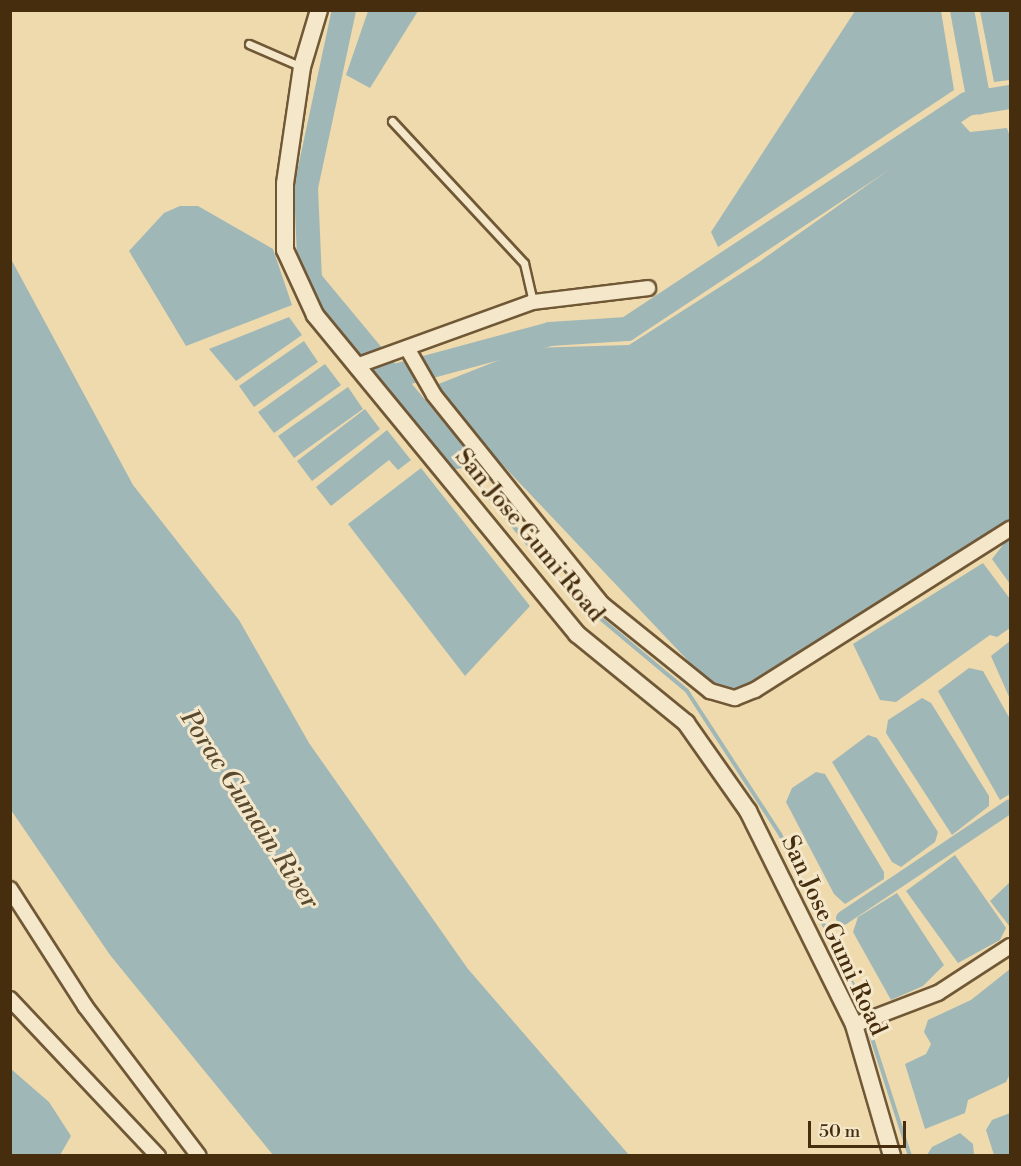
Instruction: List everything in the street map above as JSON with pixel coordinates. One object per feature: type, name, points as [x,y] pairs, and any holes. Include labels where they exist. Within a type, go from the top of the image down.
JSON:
[{"type":"street","name":"San Jose Gumi Road","points":[[319,10],[302,67],[285,184],[285,250],[315,315],[576,634],[686,723],[748,811],[862,1023],[892,1155]]},
{"type":"street","points":[[356,366],[533,302],[648,288]]},
{"type":"street","points":[[407,348],[434,395],[602,604],[710,691],[735,698],[1011,529]]},
{"type":"street","points":[[10,889],[85,1006],[200,1155]]},
{"type":"street","points":[[862,1023],[938,993],[1011,946]]},
{"type":"street","points":[[10,999],[158,1155]]},
{"type":"lane","points":[[249,44],[302,67]]},
{"type":"lane","points":[[392,121],[524,263],[533,302]]},
{"type":"water","points":[[368,11],[418,11],[370,88],[346,75]]},
{"type":"water","points":[[855,11],[941,11],[954,90],[718,247],[711,232]]},
{"type":"water","points":[[980,11],[1010,11],[1010,80],[994,82]]},
{"type":"water","points":[[959,120],[970,132],[1007,128],[1010,137],[1010,520],[751,685],[735,691],[711,685],[443,402],[436,385],[530,348],[629,345],[759,262]]},
{"type":"water","points":[[180,206],[198,206],[273,249],[292,305],[186,346],[129,251],[164,213]]},
{"type":"water","name":"Porac Gumain River","points":[[11,259],[133,485],[239,620],[309,743],[468,969],[629,1155],[273,1155],[110,955],[11,810]]},
{"type":"water","points":[[289,317],[302,335],[236,381],[209,349]]},
{"type":"water","points":[[304,341],[318,362],[254,407],[239,386]]},
{"type":"water","points":[[325,364],[341,385],[274,433],[258,412]]},
{"type":"water","points":[[348,387],[363,409],[294,458],[278,436]]},
{"type":"water","points":[[365,409],[380,429],[312,481],[297,461]]},
{"type":"water","points":[[387,430],[411,460],[398,470],[389,460],[331,506],[316,487]]},
{"type":"water","points":[[421,468],[530,606],[465,676],[348,524]]},
{"type":"water","points":[[1010,536],[1010,584],[992,559]]},
{"type":"water","points":[[983,563],[1010,599],[1010,628],[997,637],[990,635],[896,702],[880,700],[853,644]]},
{"type":"water","points":[[1010,641],[1010,699],[991,656]]},
{"type":"water","points":[[969,668],[983,671],[1010,719],[1010,794],[1000,800],[938,691]]},
{"type":"water","points":[[922,698],[931,703],[989,796],[989,806],[952,835],[886,733],[888,720]]},
{"type":"water","points":[[868,735],[877,738],[938,832],[935,842],[901,867],[892,862],[832,762]]},
{"type":"water","points":[[816,772],[825,774],[884,872],[884,879],[845,904],[834,894],[786,802],[792,788]]},
{"type":"water","points":[[955,855],[1006,928],[1000,940],[958,963],[906,891]]},
{"type":"water","points":[[1010,882],[1010,927],[990,901]]},
{"type":"water","points":[[897,893],[944,965],[923,986],[891,1000],[853,932],[858,917]]},
{"type":"water","points":[[1010,969],[1010,1074],[1006,1082],[968,1100],[965,1113],[925,1129],[905,1064],[926,1054],[931,1044],[924,1032],[928,1020],[971,1000]]},
{"type":"water","points":[[11,1069],[49,1102],[71,1136],[60,1155],[11,1155]]},
{"type":"water","points":[[1010,1113],[1010,1155],[994,1155],[986,1130],[992,1120]]},
{"type":"water","points":[[960,1133],[973,1144],[974,1155],[927,1155],[932,1147]]},
{"type":"waterway","points":[[344,10],[306,188],[310,280],[457,457]]},
{"type":"waterway","points":[[962,10],[979,102]]},
{"type":"waterway","points":[[391,377],[550,334],[627,329],[967,104],[1010,97]]},
{"type":"waterway","points":[[457,457],[564,588],[687,691],[780,834],[858,995],[910,1156]]},
{"type":"waterway","points":[[843,918],[1010,806]]}]
